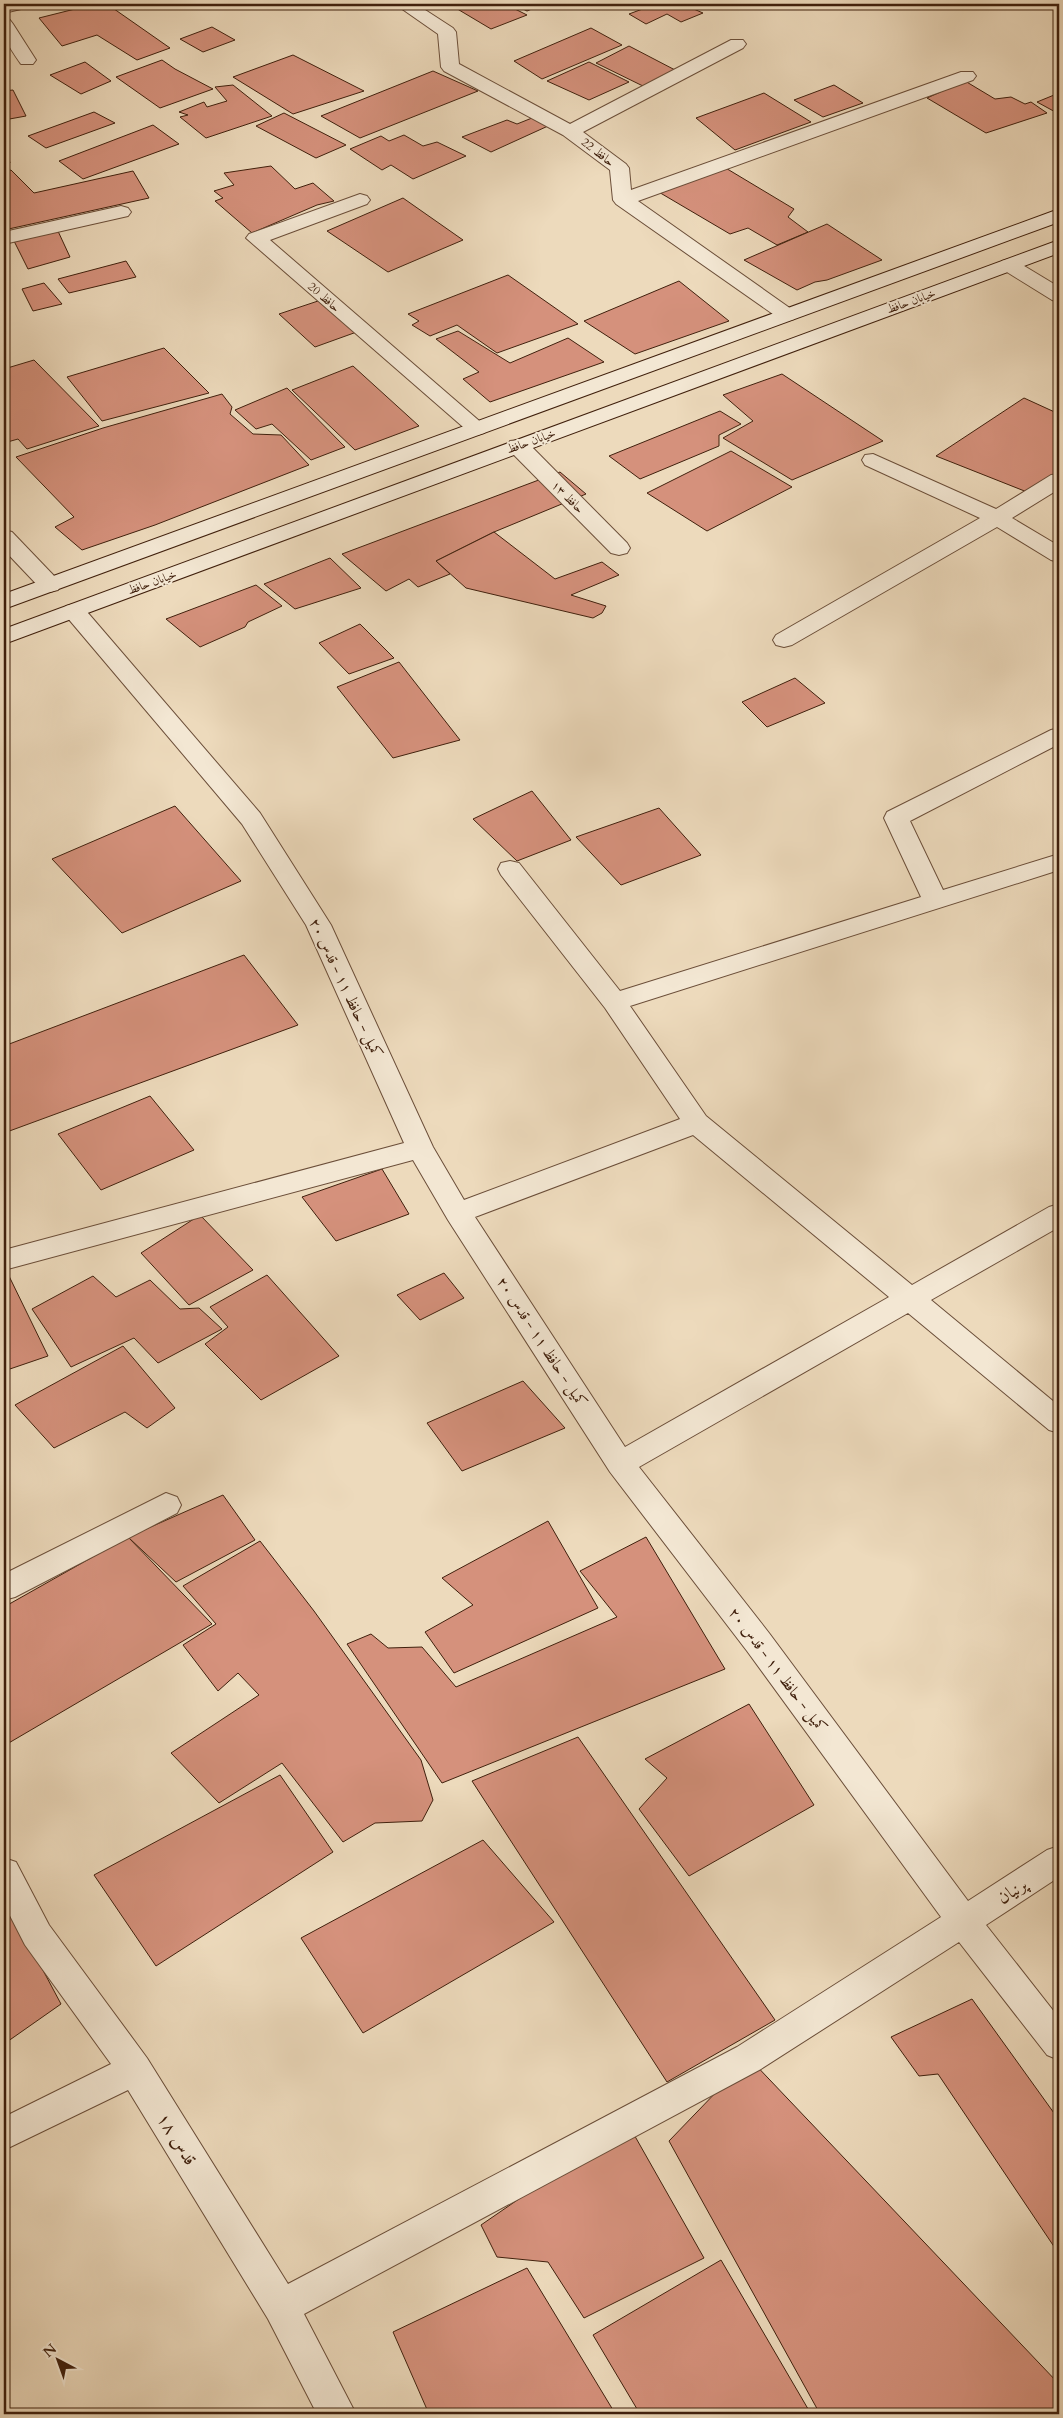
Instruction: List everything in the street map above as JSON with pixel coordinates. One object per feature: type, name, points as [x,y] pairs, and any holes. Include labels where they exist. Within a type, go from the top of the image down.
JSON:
[{"type":"street","points":[[4,8],[19,4]]},
{"type":"street","name":"حافظ 22","points":[[404,4],[447,32],[450,67],[570,131],[619,168],[623,200]]},
{"type":"street","points":[[4,24],[26,60]]},
{"type":"street","points":[[570,131],[737,44]]},
{"type":"street","points":[[623,200],[967,76]]},
{"type":"street","name":"حافظ 20","points":[[360,200],[256,238],[477,429]]},
{"type":"street","points":[[623,200],[787,315]]},
{"type":"street","points":[[4,238],[121,212]]},
{"type":"street","name":"خیابان حافظ","points":[[4,602],[1059,215]]},
{"type":"street","name":"خیابان حافظ","points":[[4,637],[1059,246]]},
{"type":"street","points":[[1009,264],[1059,296]]},
{"type":"street","name":"حافظ ۱۳","points":[[518,446],[619,548]]},
{"type":"street","points":[[873,460],[997,518],[1059,556]]},
{"type":"street","points":[[784,640],[997,518],[1059,480]]},
{"type":"street","points":[[4,536],[50,585]]},
{"type":"street","name":"کمیل - حافظ ۱۱ - قدس ۲۰","points":[[74,611],[244,811],[261,835],[318,925],[420,1148],[458,1213],[620,1464],[758,1642],[964,1922],[1059,2044]]},
{"type":"street","points":[[936,901],[913,857],[896,818],[1059,735]]},
{"type":"street","points":[[614,1002],[1059,862]]},
{"type":"street","points":[[510,869],[614,1002],[697,1124],[1059,1422]]},
{"type":"street","points":[[458,1213],[697,1124]]},
{"type":"street","points":[[4,1260],[420,1148]]},
{"type":"street","points":[[620,1464],[1059,1214]]},
{"type":"street","points":[[4,1588],[166,1505]]},
{"type":"street","name":"پرنیان","points":[[281,2307],[749,2058],[1059,1860]]},
{"type":"street","name":"قدس ۱۸","points":[[4,1872],[37,1935],[135,2069],[281,2307],[337,2414]]},
{"type":"street","points":[[4,2134],[135,2069]]},
{"type":"building","points":[[95,4],[107,4],[170,48],[137,60],[97,35],[62,46],[39,18]]},
{"type":"building","points":[[449,4],[505,4],[527,15],[491,29]]},
{"type":"building","points":[[513,4],[544,4],[527,11]]},
{"type":"building","points":[[656,4],[682,4],[703,13],[681,22],[667,14],[646,24],[629,14]]},
{"type":"building","points":[[212,27],[235,40],[203,52],[180,39]]},
{"type":"building","points":[[591,28],[622,45],[542,79],[514,61]]},
{"type":"building","points":[[629,46],[677,71],[647,88],[596,63]]},
{"type":"building","points":[[293,55],[364,91],[293,114],[233,77]]},
{"type":"building","points":[[162,60],[213,89],[160,108],[116,77]]},
{"type":"building","points":[[85,62],[111,81],[81,94],[50,75]]},
{"type":"building","points":[[589,62],[629,82],[589,100],[547,81]]},
{"type":"building","points":[[433,71],[478,91],[360,138],[321,116]]},
{"type":"building","points":[[965,81],[995,99],[1011,97],[1025,104],[1031,102],[1047,113],[986,133],[927,98]]},
{"type":"building","points":[[233,85],[272,116],[206,138],[180,117],[188,115],[179,112],[204,102],[207,107],[227,101],[215,87]]},
{"type":"building","points":[[834,85],[863,103],[823,117],[794,100]]},
{"type":"building","points":[[13,90],[26,116],[4,120],[4,91]]},
{"type":"building","points":[[764,93],[811,122],[735,150],[696,118]]},
{"type":"building","points":[[1059,93],[1059,114],[1037,102]]},
{"type":"building","points":[[94,112],[115,123],[46,148],[28,136]]},
{"type":"building","points":[[284,113],[346,145],[316,158],[256,126]]},
{"type":"building","points":[[532,118],[548,126],[491,152],[462,137],[507,120],[517,124]]},
{"type":"building","points":[[153,125],[179,144],[83,179],[59,161]]},
{"type":"building","points":[[404,135],[423,146],[437,142],[466,156],[413,179],[391,165],[382,170],[350,149],[381,136],[389,141]]},
{"type":"building","points":[[4,141],[10,163],[4,164]]},
{"type":"building","points":[[271,166],[295,189],[313,183],[334,201],[317,205],[252,233],[215,201],[223,198],[214,191],[234,185],[224,173]]},
{"type":"building","points":[[724,167],[794,209],[788,217],[808,232],[777,245],[748,228],[730,234],[657,191]]},
{"type":"building","points":[[11,170],[34,193],[133,171],[149,198],[4,230],[4,172]]},
{"type":"building","points":[[403,198],[463,240],[388,272],[327,231]]},
{"type":"building","points":[[827,224],[882,260],[827,280],[815,282],[797,290],[744,260]]},
{"type":"building","points":[[57,229],[70,257],[28,269],[13,239]]},
{"type":"building","points":[[126,261],[136,277],[69,293],[58,279]]},
{"type":"building","points":[[508,275],[578,324],[497,353],[457,325],[430,336],[412,325],[419,321],[408,314]]},
{"type":"building","points":[[679,281],[729,321],[635,354],[584,321]]},
{"type":"building","points":[[44,283],[62,304],[33,311],[22,289]]},
{"type":"building","points":[[330,297],[365,329],[315,347],[279,314]]},
{"type":"building","points":[[458,331],[510,363],[568,338],[604,362],[490,402],[463,379],[479,372],[436,339]]},
{"type":"building","points":[[164,348],[209,393],[102,421],[67,377]]},
{"type":"building","points":[[34,360],[99,426],[27,449],[18,439],[4,443],[4,369]]},
{"type":"building","points":[[353,366],[419,426],[355,450],[292,390]]},
{"type":"building","points":[[782,374],[883,441],[792,480],[723,438],[753,421],[723,395]]},
{"type":"building","points":[[287,388],[345,447],[311,460],[272,424],[256,429],[235,410]]},
{"type":"building","points":[[222,394],[232,407],[230,414],[253,434],[281,435],[309,465],[155,525],[82,550],[55,527],[74,517],[16,457],[103,428]]},
{"type":"building","points":[[1024,398],[1059,414],[1059,473],[1027,492],[936,456]]},
{"type":"building","points":[[720,411],[741,424],[719,435],[719,446],[640,479],[609,456]]},
{"type":"building","points":[[731,451],[792,487],[707,531],[647,493]]},
{"type":"building","points":[[560,472],[586,494],[494,532],[436,561],[450,574],[418,587],[409,579],[386,591],[342,554]]},
{"type":"building","points":[[494,532],[555,579],[602,562],[619,575],[571,595],[606,606],[602,613],[593,618],[466,588],[436,561]]},
{"type":"building","points":[[330,558],[361,588],[295,609],[264,584]]},
{"type":"building","points":[[256,585],[282,606],[248,622],[245,627],[200,647],[166,619]]},
{"type":"building","points":[[360,624],[394,658],[349,674],[319,643]]},
{"type":"building","points":[[399,662],[460,740],[393,758],[337,687]]},
{"type":"building","points":[[795,678],[825,703],[767,727],[742,702]]},
{"type":"building","points":[[532,791],[571,840],[517,861],[473,819]]},
{"type":"building","points":[[175,806],[241,881],[122,933],[52,859]]},
{"type":"building","points":[[659,808],[701,855],[621,885],[576,837]]},
{"type":"building","points":[[244,955],[298,1025],[4,1133],[4,1046]]},
{"type":"building","points":[[150,1096],[194,1150],[101,1190],[58,1134]]},
{"type":"building","points":[[382,1169],[409,1214],[336,1241],[302,1197]]},
{"type":"building","points":[[200,1215],[253,1270],[189,1305],[141,1253]]},
{"type":"building","points":[[444,1273],[464,1298],[420,1320],[397,1295]]},
{"type":"building","points":[[4,1274],[8,1274],[48,1356],[4,1371]]},
{"type":"building","points":[[267,1275],[339,1356],[261,1400],[205,1344],[228,1327],[210,1307]]},
{"type":"building","points":[[93,1276],[116,1297],[150,1280],[180,1309],[199,1308],[222,1329],[158,1363],[134,1338],[71,1367],[32,1309]]},
{"type":"building","points":[[123,1346],[175,1408],[147,1428],[125,1412],[54,1448],[15,1405]]},
{"type":"building","points":[[523,1381],[565,1428],[462,1471],[427,1423]]},
{"type":"building","points":[[223,1495],[255,1540],[176,1582],[128,1537]]},
{"type":"building","points":[[548,1521],[598,1608],[454,1673],[425,1632],[473,1605],[442,1578]]},
{"type":"building","points":[[128,1537],[212,1624],[7,1744],[4,1739],[4,1607]]},
{"type":"building","points":[[646,1537],[725,1669],[442,1783],[347,1644],[371,1634],[388,1648],[422,1647],[456,1687],[617,1617],[580,1571]]},
{"type":"building","points":[[260,1541],[314,1611],[421,1760],[433,1800],[422,1821],[375,1823],[343,1842],[282,1763],[219,1803],[171,1753],[259,1695],[238,1673],[218,1691],[183,1645],[216,1624],[183,1586]]},
{"type":"building","points":[[749,1704],[814,1805],[689,1876],[639,1809],[667,1778],[645,1759]]},
{"type":"building","points":[[578,1737],[775,2020],[667,2082],[472,1781]]},
{"type":"building","points":[[280,1775],[333,1852],[156,1966],[94,1875]]},
{"type":"building","points":[[483,1840],[554,1922],[363,2033],[301,1938]]},
{"type":"building","points":[[13,1914],[61,2004],[4,2044],[4,1920]]},
{"type":"building","points":[[972,1999],[1059,2120],[1059,2254],[938,2074],[919,2076],[891,2037]]},
{"type":"building","points":[[749,2058],[1059,2384],[1059,2414],[820,2414],[669,2141]]},
{"type":"building","points":[[628,2124],[704,2258],[584,2318],[548,2262],[497,2257],[481,2225]]},
{"type":"building","points":[[721,2260],[811,2414],[640,2414],[593,2335]]},
{"type":"building","points":[[527,2268],[613,2410],[606,2414],[429,2414],[393,2332]]}]
